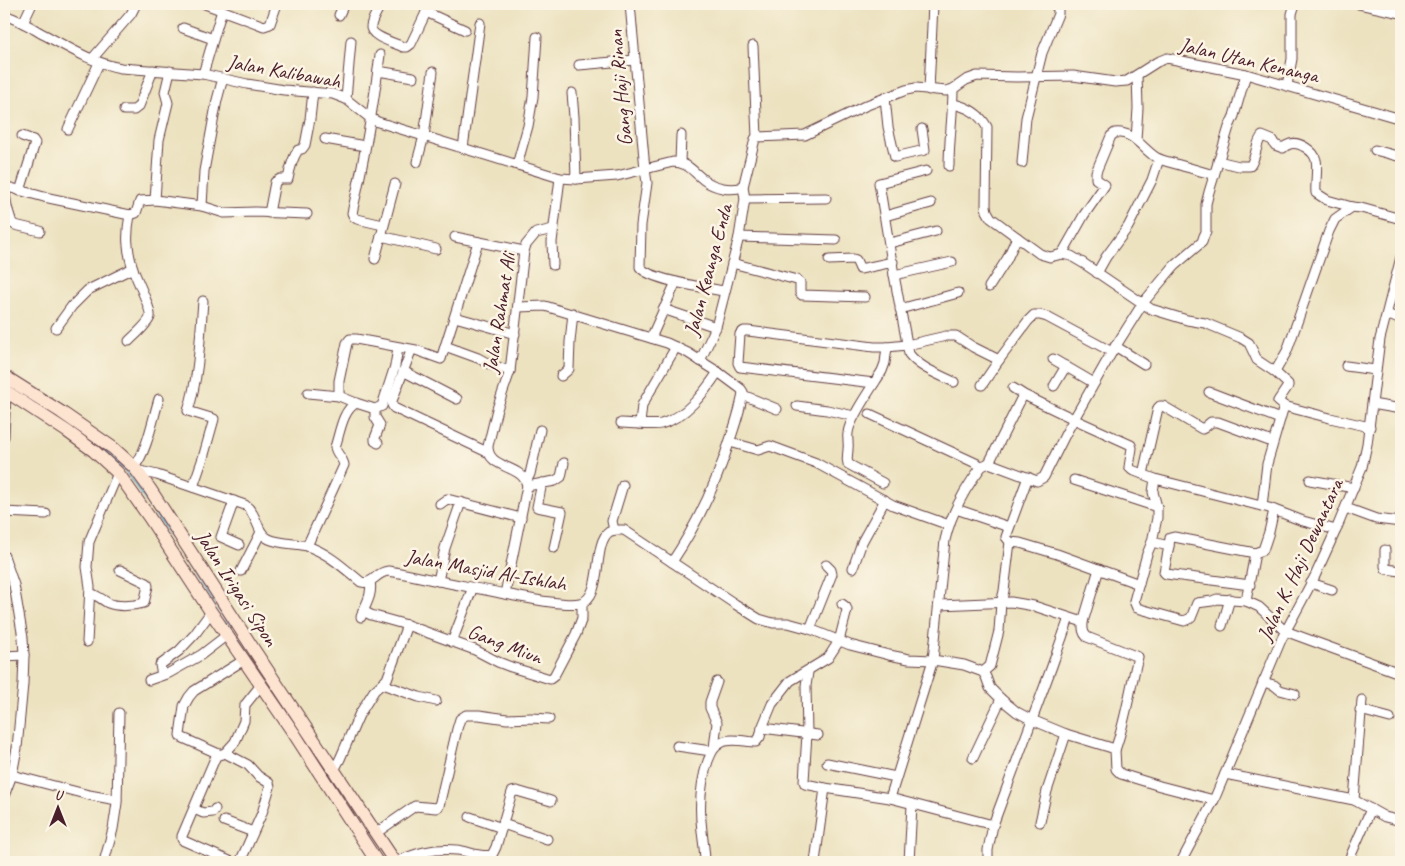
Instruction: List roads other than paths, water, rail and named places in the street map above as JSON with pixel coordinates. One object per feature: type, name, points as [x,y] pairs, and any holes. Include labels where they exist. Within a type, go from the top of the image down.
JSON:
[{"type":"street","points":[[23,22],[32,4]]},
{"type":"street","points":[[68,129],[96,61],[131,14],[136,4]]},
{"type":"street","points":[[205,4],[264,26],[270,24],[277,4]]},
{"type":"street","points":[[339,15],[344,4]]},
{"type":"street","points":[[381,4],[371,27],[372,32],[403,47],[411,44],[428,8],[465,30]]},
{"type":"street","name":"Gang Haji Rinan","points":[[630,4],[645,169],[648,183],[641,225],[640,267],[643,272],[676,282]]},
{"type":"street","points":[[929,90],[934,4]]},
{"type":"street","points":[[1022,163],[1026,118],[1036,76],[1042,53],[1058,14],[1058,9],[1054,4]]},
{"type":"street","points":[[1287,85],[1292,59],[1292,14],[1296,4]]},
{"type":"street","points":[[1359,4],[1401,13]]},
{"type":"street","points":[[203,74],[222,10]]},
{"type":"street","name":"Jalan Kalibawah","points":[[4,15],[23,22],[96,61],[121,68],[203,74],[275,88],[333,94],[346,98],[370,118],[387,125],[560,178],[576,179],[617,176],[645,169]]},
{"type":"street","points":[[463,148],[480,23]]},
{"type":"street","points":[[183,28],[213,39]]},
{"type":"street","points":[[517,165],[534,97],[537,37]]},
{"type":"street","points":[[346,98],[351,41]]},
{"type":"street","points":[[645,169],[680,162],[687,165],[704,180],[716,186],[728,189],[743,187],[757,137],[753,46]]},
{"type":"street","points":[[380,55],[363,163],[352,213],[357,219],[384,225]]},
{"type":"street","name":"Jalan Utan Kenanga","points":[[757,137],[805,135],[864,106],[906,90],[916,88],[946,91],[977,76],[1073,76],[1115,82],[1127,81],[1157,62],[1167,58],[1246,74],[1401,119]]},
{"type":"street","points":[[579,65],[635,60]]},
{"type":"street","points":[[124,110],[134,110],[139,106],[153,70]]},
{"type":"street","points":[[155,200],[159,140],[168,103],[165,92],[170,71]]},
{"type":"street","points":[[378,71],[413,77]]},
{"type":"street","points":[[417,162],[424,136],[433,72]]},
{"type":"street","points":[[870,414],[986,464],[1037,481],[1044,477],[1094,383],[1143,303],[1174,266],[1202,242],[1206,232],[1206,204],[1209,192],[1246,74]]},
{"type":"street","points":[[1136,140],[1138,108],[1137,75]]},
{"type":"street","points":[[202,206],[204,171],[223,78]]},
{"type":"street","points":[[949,166],[953,89]]},
{"type":"street","points":[[269,213],[275,182],[280,179],[288,179],[291,164],[298,150],[306,142],[313,92]]},
{"type":"street","points":[[572,94],[576,179]]},
{"type":"street","points":[[884,98],[895,157],[925,150],[922,129]]},
{"type":"street","points":[[953,104],[964,106],[977,114],[987,127],[987,211],[991,218],[1040,254],[1050,257],[1062,254],[1071,256],[1151,309],[1204,323],[1249,342],[1257,360],[1275,372],[1288,384],[1278,401],[1284,406],[1370,426]]},
{"type":"street","points":[[1062,254],[1084,215],[1105,185],[1096,178],[1096,172],[1114,133],[1122,133],[1136,140],[1159,159],[1214,175]]},
{"type":"street","points":[[680,162],[681,135]]},
{"type":"street","points":[[20,191],[35,143],[34,140],[22,136]]},
{"type":"street","points":[[1218,161],[1239,166],[1250,166],[1258,141],[1262,136],[1272,140],[1275,146],[1283,148],[1289,144],[1296,143],[1310,151],[1317,160],[1316,193],[1326,200],[1401,219]]},
{"type":"street","points":[[325,138],[365,146]]},
{"type":"street","points":[[1375,150],[1401,158]]},
{"type":"street","points":[[1097,272],[1128,227],[1152,180],[1159,159]]},
{"type":"street","points":[[883,483],[848,464],[846,459],[848,432],[854,416],[896,346],[900,309],[894,275],[887,263],[890,243],[879,183],[926,171]]},
{"type":"street","points":[[553,264],[553,229],[560,178]]},
{"type":"street","points":[[375,259],[395,184]]},
{"type":"street","points":[[40,231],[12,223],[7,207],[4,186],[130,215],[136,213],[140,200],[202,206],[224,213],[307,214]]},
{"type":"street","name":"Jalan Keanga Enda","points":[[700,361],[716,327],[739,237],[745,199],[743,187]]},
{"type":"street","points":[[745,199],[826,198]]},
{"type":"street","points":[[885,216],[931,203]]},
{"type":"street","points":[[1275,372],[1287,352],[1329,231],[1335,219],[1352,207]]},
{"type":"street","points":[[130,215],[127,242],[133,268],[150,313],[148,321],[130,341]]},
{"type":"street","name":"Jalan Rahmat Ali","points":[[487,452],[497,409],[510,371],[524,251],[526,245],[536,234],[553,229]]},
{"type":"street","points":[[890,243],[936,231]]},
{"type":"street","points":[[381,236],[436,249]]},
{"type":"street","points":[[455,237],[524,251]]},
{"type":"street","points":[[739,237],[836,240]]},
{"type":"street","points":[[989,287],[1007,259],[1017,237]]},
{"type":"street","points":[[339,396],[339,380],[347,343],[350,339],[422,352],[439,359],[442,357],[478,242]]},
{"type":"street","name":"Jalan K. Haji Dewantara","points":[[1181,862],[1214,800],[1285,631],[1311,584],[1354,488],[1365,456],[1380,339],[1401,257]]},
{"type":"street","points":[[829,260],[854,259],[860,269],[887,263]]},
{"type":"street","points":[[732,262],[797,280],[800,282],[800,293],[802,295],[865,297]]},
{"type":"street","points":[[894,275],[952,262]]},
{"type":"street","points":[[56,328],[72,306],[88,290],[133,268]]},
{"type":"street","points":[[651,338],[676,282],[724,291]]},
{"type":"street","points":[[900,309],[958,293]]},
{"type":"street","points":[[193,487],[214,419],[188,411],[193,396],[203,302]]},
{"type":"street","points":[[518,307],[545,306],[667,343],[718,372],[741,389],[743,395],[720,471],[699,518],[672,562]]},
{"type":"street","points":[[663,310],[716,327]]},
{"type":"street","points":[[561,376],[569,369],[573,313]]},
{"type":"street","points":[[1387,314],[1401,320]]},
{"type":"street","points":[[982,385],[1034,315],[1047,317],[1144,364]]},
{"type":"street","points":[[455,318],[515,334]]},
{"type":"street","points":[[874,383],[740,366],[738,363],[740,334],[748,331],[874,347],[896,346],[946,336],[956,336],[999,360]]},
{"type":"street","points":[[445,346],[478,358],[491,366],[510,371]]},
{"type":"street","points":[[896,346],[926,368],[954,382]]},
{"type":"street","points":[[640,424],[642,405],[676,347]]},
{"type":"street","points":[[308,393],[339,396],[356,404],[375,409],[382,406],[395,366],[398,348]]},
{"type":"street","points":[[411,350],[392,401],[394,408],[487,452],[493,460],[522,474],[527,483]]},
{"type":"street","points":[[1053,359],[1094,383]]},
{"type":"street","points":[[1054,386],[1066,366]]},
{"type":"street","points":[[1346,366],[1375,370]]},
{"type":"street","points":[[403,371],[457,398]]},
{"type":"street","points":[[622,423],[660,424],[682,414],[704,392],[718,372]]},
{"type":"street","name":"Jalan Irigasi Sipon","points":[[4,376],[61,412],[117,463],[211,612],[295,735],[377,862]]},
{"type":"street","points":[[1013,388],[1023,395],[1131,445],[1129,468],[1132,470],[1156,479],[1262,506],[1303,521],[1336,530]]},
{"type":"street","points":[[4,437],[5,391]]},
{"type":"street","name":"Jalan Irigasi Sipon","points":[[5,391],[117,463],[135,469],[161,505],[272,678],[395,862]]},
{"type":"street","points":[[1209,392],[1280,419]]},
{"type":"street","points":[[743,395],[776,409]]},
{"type":"street","points":[[890,798],[933,660],[945,540],[949,525],[956,509],[986,464],[1023,395]]},
{"type":"street","points":[[159,399],[141,457],[135,469],[156,474],[249,508],[261,532],[269,539],[307,546],[328,556],[361,582],[370,582],[372,589],[362,614],[407,625],[452,642],[473,587]]},
{"type":"street","points":[[307,546],[344,465],[335,447],[346,413],[356,404]]},
{"type":"street","points":[[1372,404],[1401,409]]},
{"type":"street","points":[[797,406],[854,416]]},
{"type":"street","points":[[1143,474],[1160,406],[1202,429],[1211,422],[1218,422],[1272,442]]},
{"type":"street","points":[[1262,506],[1267,464],[1284,406]]},
{"type":"street","points":[[375,409],[375,417],[380,425],[375,438],[378,443]]},
{"type":"street","points":[[505,594],[527,483],[540,430]]},
{"type":"street","points":[[730,442],[754,450],[762,450],[770,446],[774,447],[821,465],[884,500],[949,525]]},
{"type":"street","points":[[87,642],[90,582],[87,567],[90,538],[96,528],[117,463]]},
{"type":"street","points":[[527,483],[555,481],[561,477],[564,463]]},
{"type":"street","points":[[1028,477],[1006,539],[1010,542],[1029,545],[1139,584]]},
{"type":"street","points":[[1156,479],[1154,492],[1157,518],[1152,542],[1134,601],[1137,608],[1184,621],[1191,618],[1197,603],[1217,599],[1246,601],[1259,607],[1285,631],[1400,665]]},
{"type":"street","points":[[1074,480],[1157,507]]},
{"type":"street","points":[[1310,480],[1354,488]]},
{"type":"street","points":[[542,483],[537,507],[562,512],[554,548]]},
{"type":"street","points":[[624,485],[612,521],[614,530],[624,530],[759,619],[788,623],[810,629],[850,645],[899,657],[964,665],[982,672],[990,688],[1017,712],[1066,734],[1109,746],[1115,750]]},
{"type":"street","points":[[440,504],[447,500],[461,502],[521,518]]},
{"type":"street","points":[[853,568],[862,542],[884,500]]},
{"type":"street","points":[[234,501],[220,538],[239,545]]},
{"type":"street","points":[[438,581],[445,548],[461,502]]},
{"type":"street","points":[[1346,508],[1376,519],[1401,522]]},
{"type":"street","points":[[956,509],[1009,528]]},
{"type":"street","points":[[1250,585],[1166,574],[1164,572],[1170,538],[1174,536],[1255,553],[1263,550],[1270,532],[1274,510]]},
{"type":"street","points":[[4,512],[46,514]]},
{"type":"street","name":"Jalan Masjid Al-Ishlah","points":[[370,582],[382,572],[388,571],[536,600],[573,604],[582,603],[588,599],[594,586],[601,546],[607,533],[614,530]]},
{"type":"street","points":[[241,571],[261,532]]},
{"type":"street","points":[[982,672],[990,666],[999,631],[1010,542]]},
{"type":"street","points":[[1152,542],[1169,546]]},
{"type":"street","points":[[1385,550],[1386,568],[1401,571]]},
{"type":"street","points":[[1246,601],[1255,553]]},
{"type":"street","points":[[4,556],[14,585],[24,655],[24,684],[16,748],[12,775],[4,796]]},
{"type":"street","points":[[810,629],[832,574],[826,565]]},
{"type":"street","points":[[1098,569],[1083,622],[1083,630],[1087,637],[1138,657],[1123,729],[1115,750],[1116,770],[1120,774],[1214,800]]},
{"type":"street","points":[[90,593],[115,605],[144,603],[148,585],[144,581],[120,570]]},
{"type":"street","points":[[1311,584],[1332,590]]},
{"type":"street","points":[[1222,626],[1230,600]]},
{"type":"street","points":[[939,605],[1011,602],[1034,606],[1083,622]]},
{"type":"street","name":"Gang Miun","points":[[452,642],[475,650],[504,665],[550,679],[554,676],[576,634],[582,618],[582,603]]},
{"type":"street","points":[[713,750],[720,743],[728,740],[756,742],[760,737],[772,704],[790,681],[828,658],[839,641],[847,610],[842,604]]},
{"type":"street","points":[[162,675],[160,665],[195,634],[211,612]]},
{"type":"street","points":[[988,862],[988,850],[993,825],[1069,618]]},
{"type":"street","points":[[334,770],[359,715],[374,692],[387,679],[407,625]]},
{"type":"street","points":[[149,680],[201,654],[227,635]]},
{"type":"street","points":[[4,656],[24,655]]},
{"type":"street","points":[[240,862],[262,813],[270,787],[269,783],[258,776],[248,765],[180,735],[184,706],[189,697],[244,660]]},
{"type":"street","points":[[808,672],[806,686],[805,784],[890,798],[993,825]]},
{"type":"street","points":[[705,862],[700,796],[704,770],[713,750],[717,724],[710,708],[710,702],[717,682]]},
{"type":"street","points":[[1263,682],[1274,685],[1280,690],[1296,694]]},
{"type":"street","points":[[382,684],[436,701]]},
{"type":"street","points":[[232,862],[182,839],[216,756],[235,742],[244,721],[245,705],[261,685]]},
{"type":"street","points":[[974,758],[1001,699]]},
{"type":"street","points":[[1354,800],[1362,700]]},
{"type":"street","points":[[1360,710],[1390,718]]},
{"type":"street","points":[[104,862],[113,829],[117,800],[119,713]]},
{"type":"street","points":[[376,833],[415,806],[436,808],[439,806],[460,719],[466,715],[507,719],[549,719]]},
{"type":"street","points":[[762,728],[818,735]]},
{"type":"street","points":[[1040,822],[1047,791],[1066,734]]},
{"type":"street","points":[[677,746],[713,750]]},
{"type":"street","points":[[827,763],[896,777]]},
{"type":"street","points":[[1225,774],[1354,800],[1385,816],[1401,821]]},
{"type":"street","points":[[12,775],[89,795],[117,800]]},
{"type":"street","points":[[815,862],[825,788]]},
{"type":"street","points":[[395,862],[419,852],[438,849],[458,850],[485,856],[492,855],[512,792],[517,791],[551,801]]},
{"type":"street","points":[[909,862],[912,805]]},
{"type":"street","points":[[194,809],[203,813],[212,812],[215,809]]},
{"type":"street","points":[[1348,862],[1371,809]]},
{"type":"street","points":[[470,817],[548,839]]},
{"type":"street","points":[[224,821],[252,832]]},
{"type":"waterway","points":[[91,440],[126,471],[385,862]]}]
